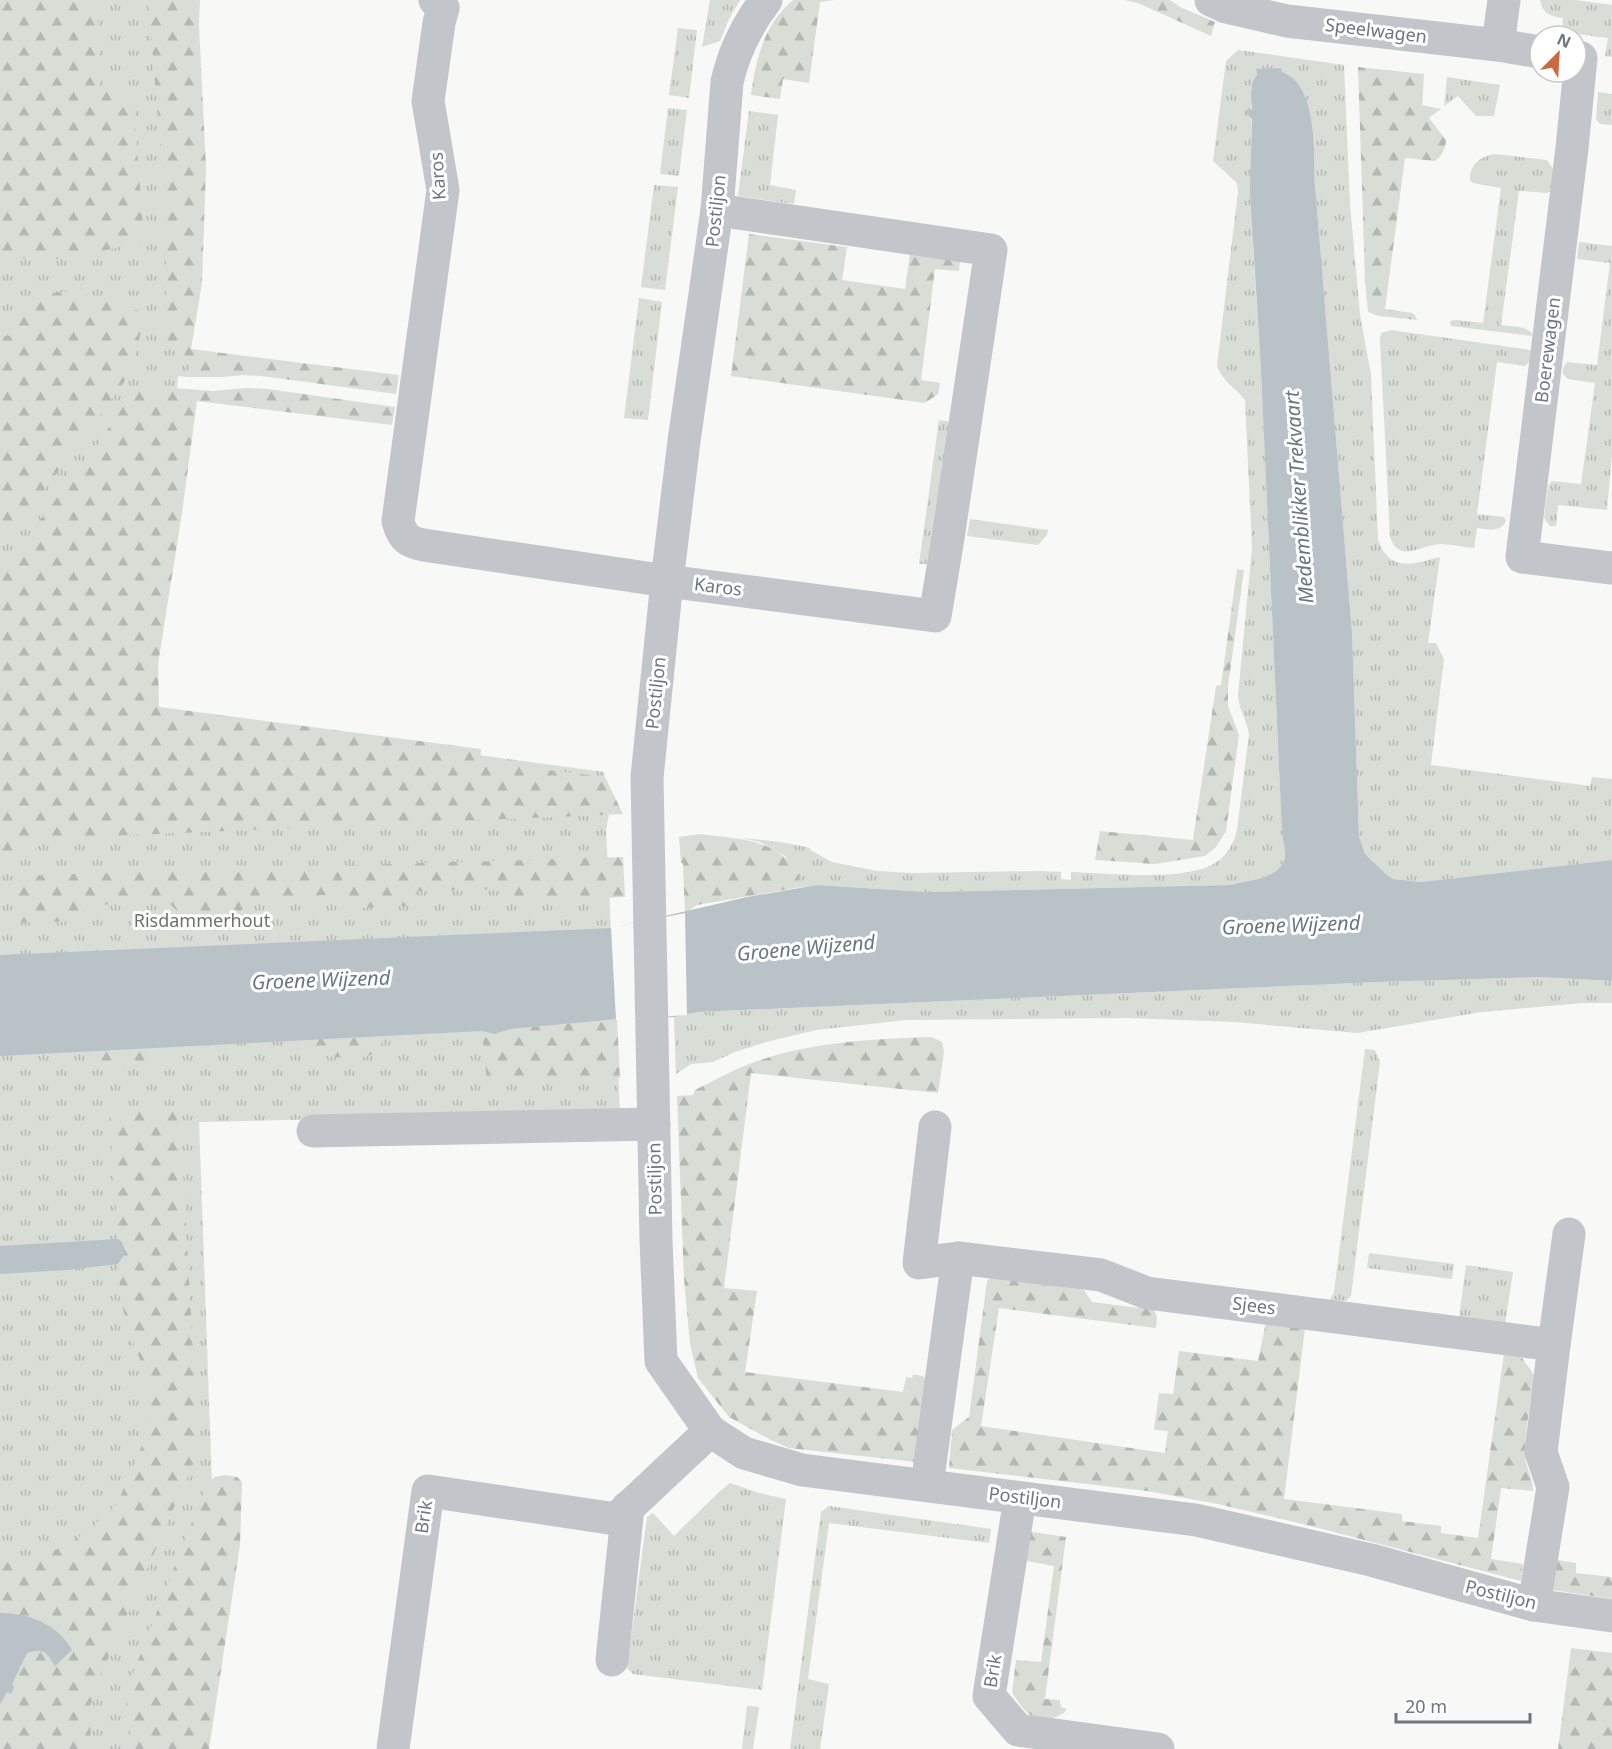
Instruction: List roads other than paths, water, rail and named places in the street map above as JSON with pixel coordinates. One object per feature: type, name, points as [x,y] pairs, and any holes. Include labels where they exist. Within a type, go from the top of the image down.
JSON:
[{"type":"street","name":"Karos","points":[[435,0],[443,8],[428,100],[442,190],[398,521],[405,538],[416,544],[935,615],[991,250],[717,210]]},
{"type":"street","name":"Postiljon","points":[[766,0],[743,35],[732,61],[727,82],[717,210],[684,441],[647,777],[661,1361],[710,1431],[744,1453],[802,1470],[1196,1520],[1371,1560],[1534,1605],[1612,1616]]},
{"type":"street","name":"Speelwagen","points":[[1211,0],[1226,7],[1287,21],[1498,45]]},
{"type":"street","points":[[1504,0],[1498,45],[1528,50]]},
{"type":"street","name":"Boerewagen","points":[[1578,84],[1522,557],[1612,568]]},
{"type":"street","points":[[313,1131],[654,1124]]},
{"type":"street","name":"Sjees","points":[[934,1127],[919,1263],[958,1258],[1101,1275],[1148,1293],[1554,1345]]},
{"type":"street","points":[[1534,1605],[1553,1486],[1541,1452],[1569,1234]]},
{"type":"street","points":[[927,1485],[958,1258]]},
{"type":"street","name":"Brik","points":[[393,1749],[428,1491],[616,1519],[710,1431]]},
{"type":"street","name":"Brik","points":[[1020,1498],[988,1696],[1018,1730],[1158,1749]]},
{"type":"street","points":[[612,1660],[628,1507]]},
{"type":"water","points":[[1281,68],[1282,72],[1294,79],[1302,90],[1312,121],[1314,139],[1315,185],[1352,632],[1359,836],[1365,854],[1393,879],[1421,882],[1612,860],[1612,981],[1539,977],[1379,982],[698,1012],[674,1017],[617,1019],[509,1029],[495,1034],[482,1031],[0,1056],[0,955],[613,928],[747,897],[817,885],[926,892],[1230,885],[1262,878],[1277,870],[1282,865],[1285,852],[1282,833],[1261,372],[1250,191],[1252,119],[1245,112],[1249,108],[1252,110],[1251,92],[1257,75],[1256,69]]},
{"type":"water","points":[[118,1239],[122,1242],[125,1253],[118,1264],[0,1274],[0,1246]]},
{"type":"water","points":[[0,1613],[21,1615],[41,1622],[59,1633],[72,1650],[55,1666],[44,1652],[27,1653],[12,1684],[14,1687],[11,1694],[7,1692],[0,1704]]},
{"type":"water label","name":"Medemblikker Trekvaart","points":[[1299,497]]},
{"type":"water label","name":"Groene Wijzend","points":[[1291,925]]},
{"type":"water label","name":"Groene Wijzend","points":[[806,948]]},
{"type":"water label","name":"Groene Wijzend","points":[[321,980]]},
{"type":"park label","name":"Risdammerhout","points":[[202,921]]}]
